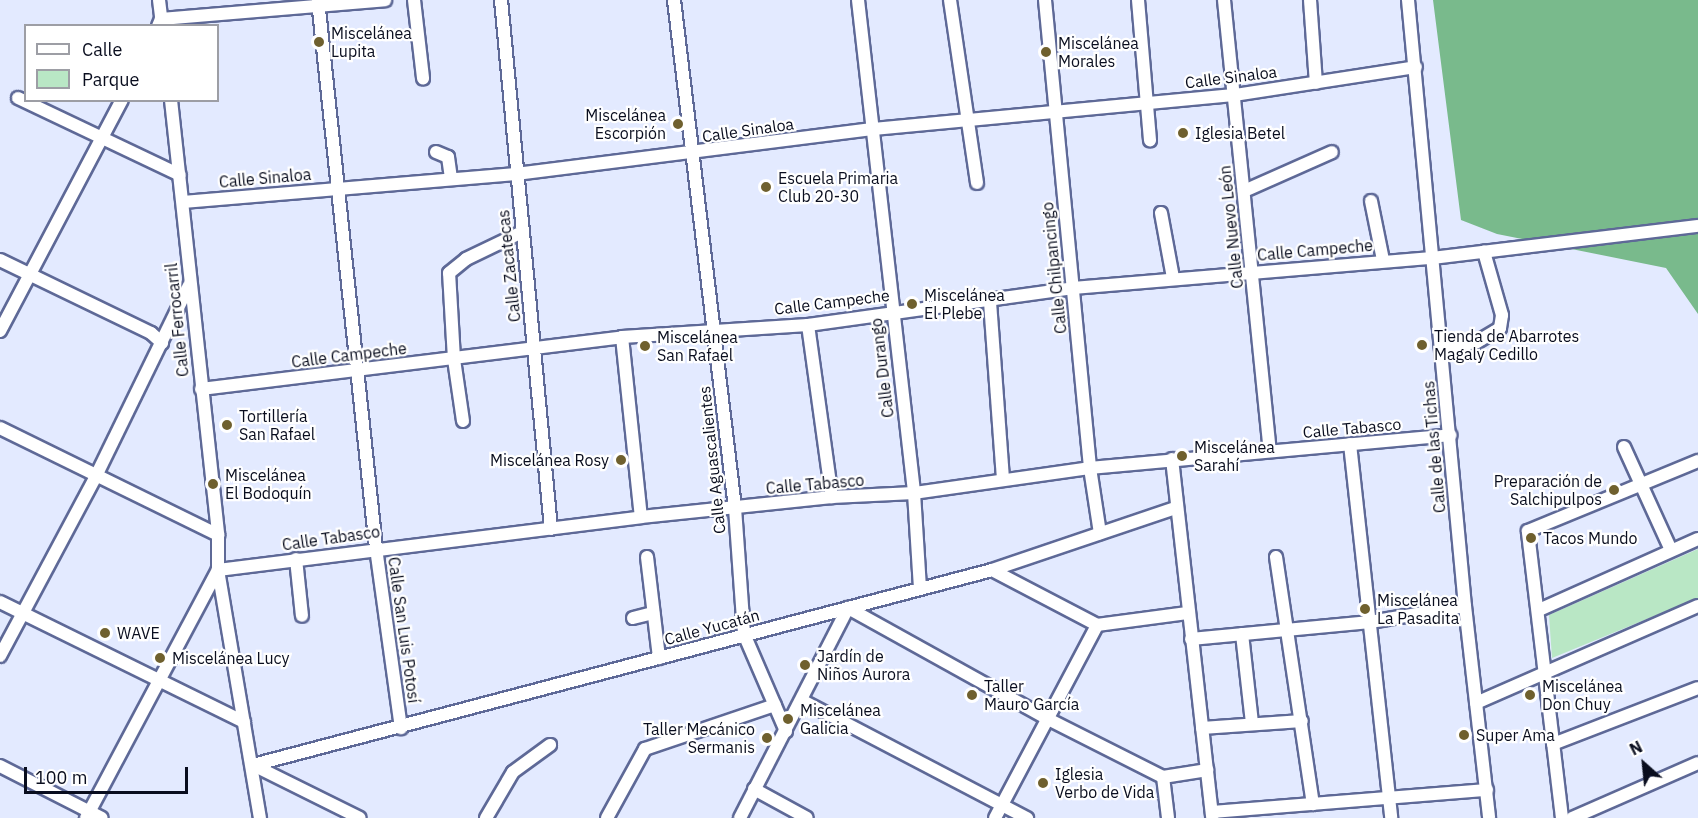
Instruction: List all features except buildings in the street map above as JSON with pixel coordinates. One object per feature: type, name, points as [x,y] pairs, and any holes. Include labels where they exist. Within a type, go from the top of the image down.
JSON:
[{"type":"street","points":[[159,0],[160,23],[318,4],[385,0]]},
{"type":"street","points":[[414,0],[423,78]]},
{"type":"street","name":"Calle Zacatecas","points":[[501,0],[551,528]]},
{"type":"street","name":"Calle Aguascalientes","points":[[674,0],[735,508],[744,634],[786,731]]},
{"type":"street","name":"Calle Durango","points":[[858,0],[914,493],[920,589]]},
{"type":"street","points":[[950,0],[977,183]]},
{"type":"street","name":"Calle Chilpancingo","points":[[1045,0],[1090,468],[1100,533]]},
{"type":"street","points":[[1137,0],[1150,140]]},
{"type":"street","name":"Calle Nuevo León","points":[[1224,0],[1270,451]]},
{"type":"street","points":[[1310,0],[1316,83]]},
{"type":"street","name":"Calle de las Tichas","points":[[1408,0],[1465,606],[1490,818]]},
{"type":"street","name":"Calle San Luis Potosí","points":[[318,4],[376,548],[401,728]]},
{"type":"street","name":"Calle Sinaloa","points":[[183,202],[516,174],[694,154],[874,129],[1235,95],[1416,68]]},
{"type":"street","points":[[18,98],[24,101]]},
{"type":"street","points":[[26,102],[102,141],[180,175]]},
{"type":"street","points":[[0,331],[121,102]]},
{"type":"street","name":"Calle Ferrocarril","points":[[171,102],[218,535]]},
{"type":"street","points":[[436,152],[448,157],[451,179]]},
{"type":"street","points":[[1244,191],[1332,152]]},
{"type":"street","points":[[1371,201],[1383,260]]},
{"type":"street","points":[[1161,213],[1173,278]]},
{"type":"street","name":"Calle Campeche","points":[[201,388],[357,372],[622,337],[808,325],[892,311],[990,302],[1073,288],[1383,260],[1432,258],[1698,226]]},
{"type":"street","points":[[463,421],[454,359],[449,273],[466,259],[522,232]]},
{"type":"street","points":[[1441,347],[1478,342],[1500,328],[1502,315],[1484,252]]},
{"type":"street","points":[[0,260],[151,333],[162,343]]},
{"type":"street","points":[[0,656],[96,476],[190,284]]},
{"type":"street","points":[[990,302],[1003,480]]},
{"type":"street","points":[[808,325],[832,497]]},
{"type":"street","points":[[622,337],[641,518]]},
{"type":"street","points":[[0,428],[218,535],[218,570],[253,765],[260,818]]},
{"type":"street","name":"Calle Tabasco","points":[[218,570],[376,548],[641,518],[832,497],[914,493],[1172,459],[1450,435]]},
{"type":"street","points":[[1350,444],[1391,818]]},
{"type":"street","points":[[1624,447],[1671,550]]},
{"type":"street","points":[[1172,459],[1175,508],[1212,815],[1313,804],[1390,800],[1487,790]]},
{"type":"street","points":[[1562,818],[1528,531],[1698,461]]},
{"type":"street","name":"Calle Yucatán","points":[[253,765],[401,728],[744,634],[992,570],[1175,508]]},
{"type":"street","points":[[1539,610],[1698,539]]},
{"type":"street","points":[[646,557],[659,658]]},
{"type":"street","points":[[1276,557],[1290,630],[1313,804]]},
{"type":"street","points":[[296,559],[302,616]]},
{"type":"street","points":[[87,814],[218,570]]},
{"type":"street","points":[[992,570],[1097,625],[1187,613]]},
{"type":"street","points":[[0,602],[158,682],[244,722]]},
{"type":"street","points":[[1191,639],[1370,622],[1465,606]]},
{"type":"street","points":[[1476,703],[1698,606]]},
{"type":"street","points":[[740,818],[803,701],[848,608],[1048,719],[1163,777],[1207,770]]},
{"type":"street","points":[[633,618],[653,613]]},
{"type":"street","points":[[995,818],[1097,625]]},
{"type":"street","points":[[1242,634],[1252,723]]},
{"type":"street","points":[[1553,744],[1698,687]]},
{"type":"street","points":[[803,701],[1027,818]]},
{"type":"street","points":[[607,818],[645,749],[775,705]]},
{"type":"street","points":[[1202,728],[1252,723],[1257,727],[1302,721]]},
{"type":"street","points":[[486,818],[513,772],[526,759],[550,745]]},
{"type":"street","points":[[1572,818],[1698,763]]},
{"type":"street","points":[[253,765],[360,818]]},
{"type":"street","points":[[0,766],[87,814],[102,818]]},
{"type":"street","points":[[1163,777],[1168,818]]},
{"type":"street","points":[[754,789],[807,818]]},
{"type":"green space","points":[[1433,0],[1698,0],[1698,314],[1666,268],[1497,234],[1461,220]]},
{"type":"green space","points":[[1698,549],[1698,598],[1552,658],[1549,615]]},
{"type":"place","name":"Miscelánea Lupita","points":[[319,42]]},
{"type":"place","name":"Miscelánea Morales","points":[[1046,52]]},
{"type":"place","name":"Miscelánea Escorpión","points":[[678,124]]},
{"type":"place","name":"Iglesia Betel","points":[[1183,133]]},
{"type":"place","name":"Escuela Primaria Club 20-30","points":[[766,187]]},
{"type":"place","name":"Miscelánea El Plebe","points":[[912,304]]},
{"type":"place","name":"Tienda de Abarrotes Magaly Cedillo","points":[[1422,345]]},
{"type":"place","name":"Miscelánea San Rafael","points":[[645,346]]},
{"type":"place","name":"Tortillería San Rafael","points":[[227,425]]},
{"type":"place","name":"Miscelánea Sarahí","points":[[1182,456]]},
{"type":"place","name":"Miscelánea Rosy","points":[[621,460]]},
{"type":"place","name":"Miscelánea El Bodoquín","points":[[213,484]]},
{"type":"place","name":"Preparación de Salchipulpos","points":[[1614,490]]},
{"type":"place","name":"Tacos Mundo","points":[[1531,538]]},
{"type":"place","name":"Miscelánea La Pasadita","points":[[1365,609]]},
{"type":"place","name":"WAVE","points":[[105,633]]},
{"type":"place","name":"Miscelánea Lucy","points":[[160,658]]},
{"type":"place","name":"Jardín de Niños Aurora","points":[[805,665]]},
{"type":"place","name":"Taller Mauro García","points":[[972,695]]},
{"type":"place","name":"Miscelánea Don Chuy","points":[[1530,695]]},
{"type":"place","name":"Miscelánea Galicia","points":[[788,719]]},
{"type":"place","name":"Super Ama","points":[[1464,735]]},
{"type":"place","name":"Taller Mecánico Sermanis","points":[[767,738]]},
{"type":"place","name":"Iglesia Verbo de Vida","points":[[1043,783]]}]
